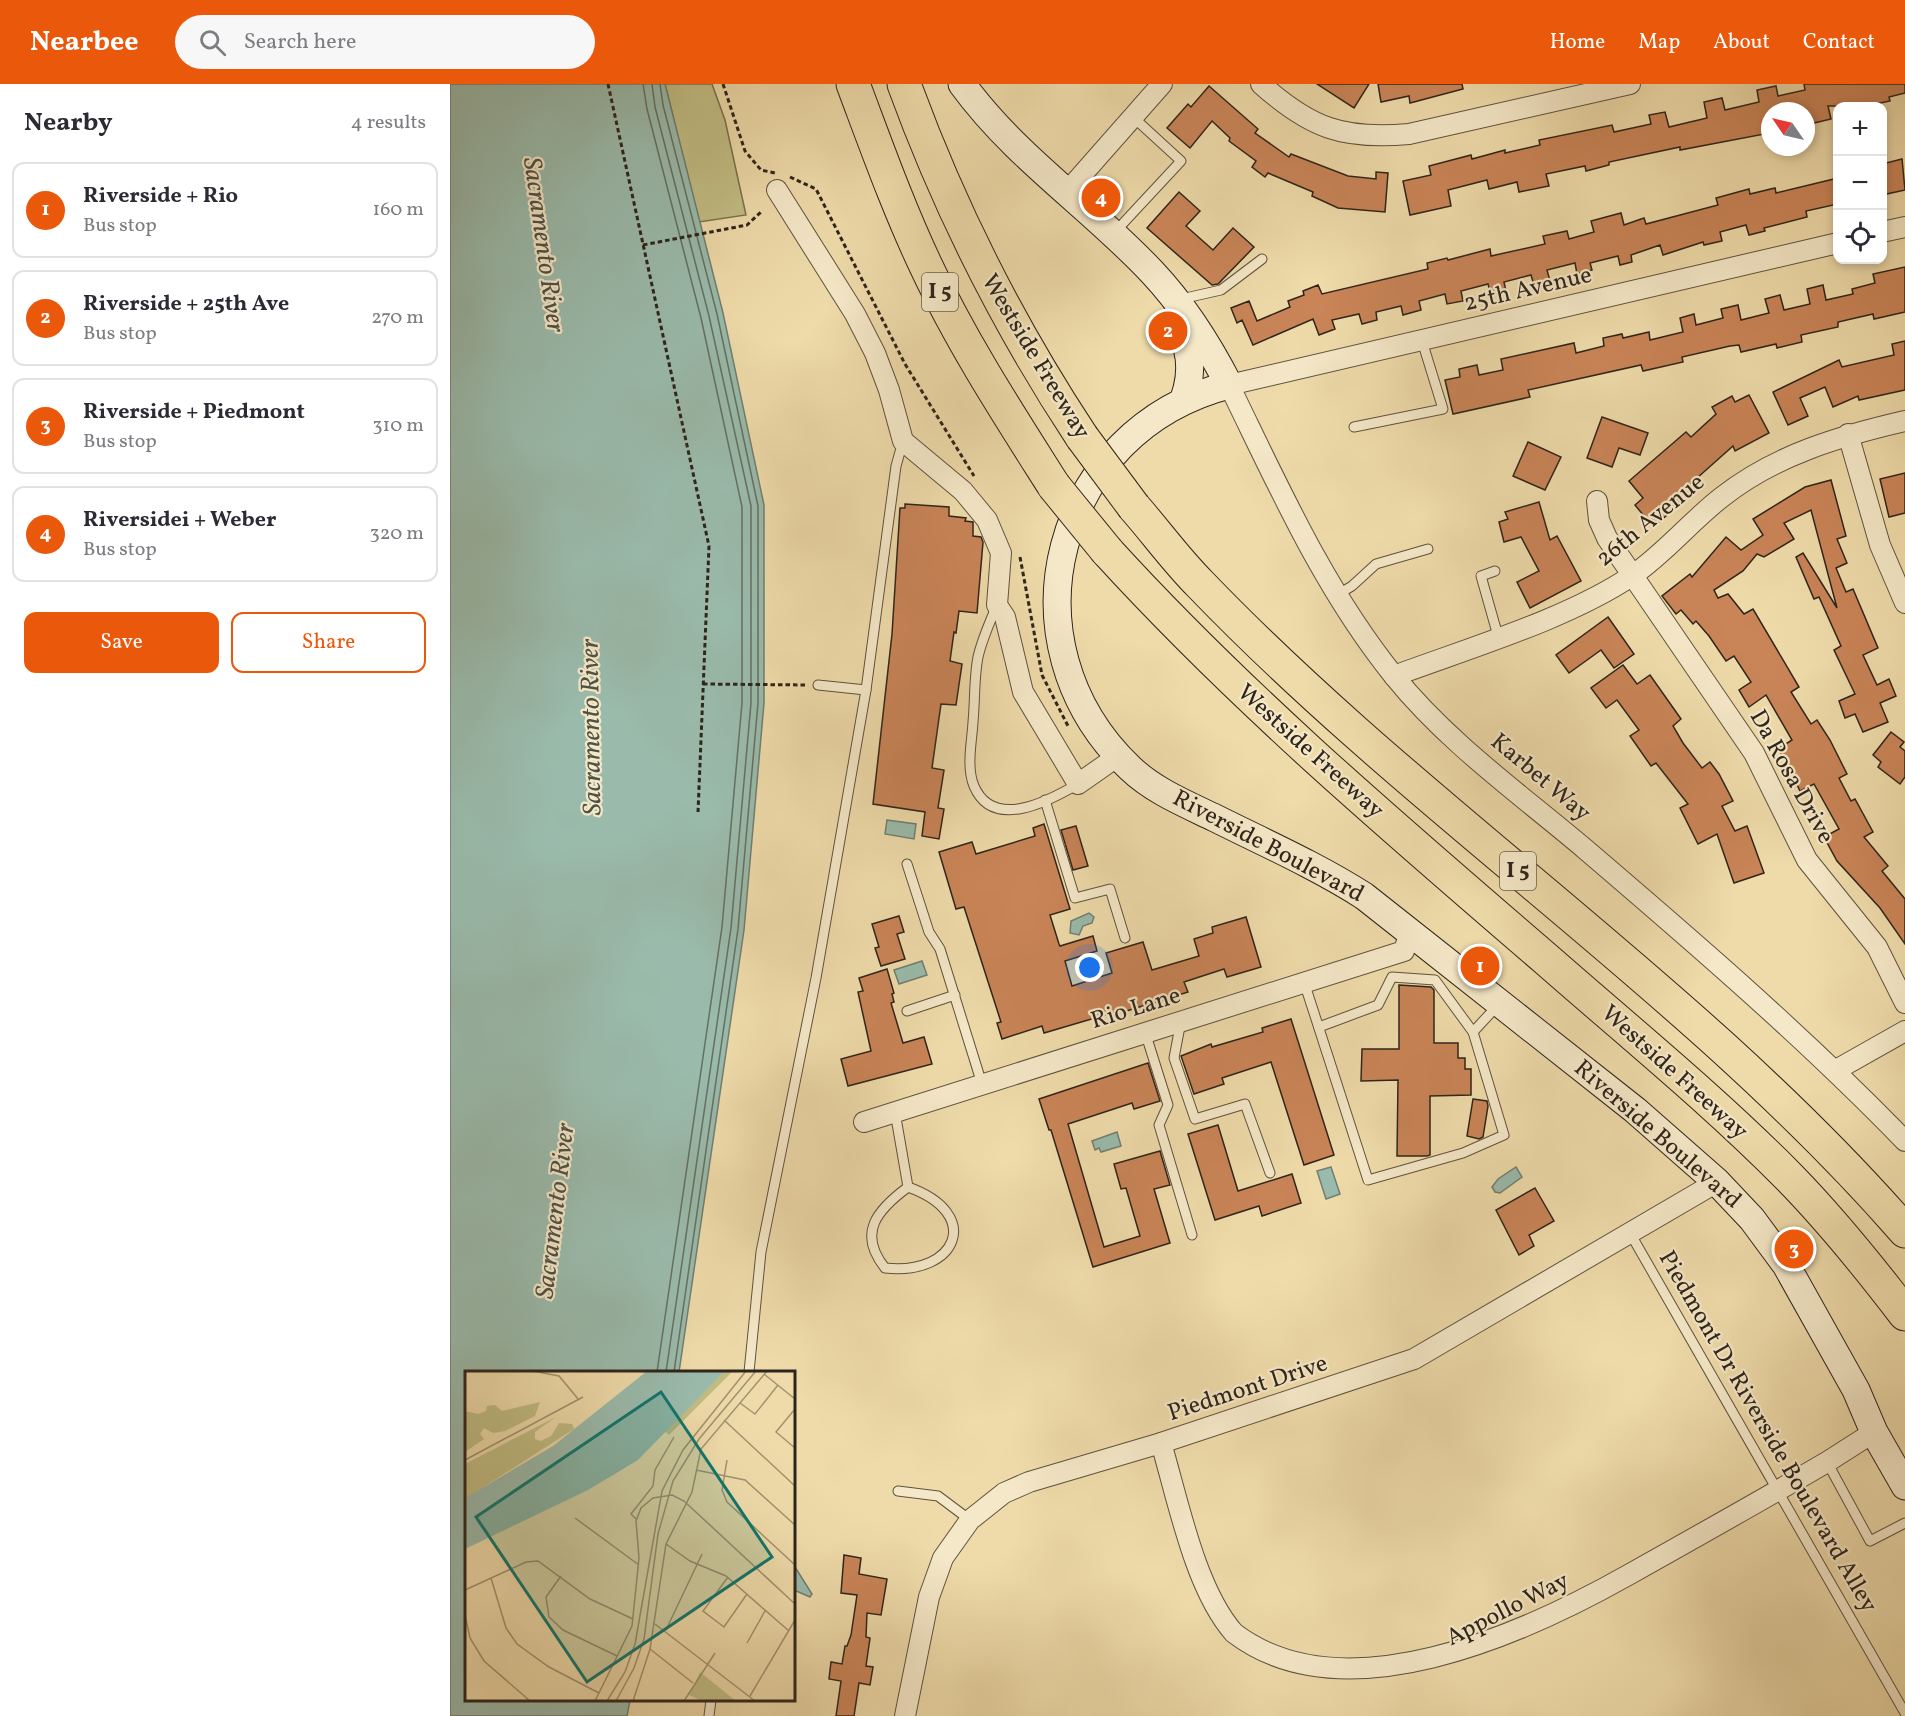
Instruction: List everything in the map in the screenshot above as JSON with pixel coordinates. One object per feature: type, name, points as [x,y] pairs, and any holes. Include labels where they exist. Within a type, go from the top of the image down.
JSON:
[{"type":"highway","name":"Westside Freeway","points":[[853,84],[892,188],[927,268],[994,390],[1054,486],[1107,550],[1170,620],[1268,714],[1418,849],[1692,1086],[1782,1171],[1872,1270],[1905,1314]]},
{"type":"highway","name":"Westside Freeway","points":[[904,84],[933,162],[982,270],[1040,374],[1082,437],[1134,507],[1198,582],[1299,682],[1727,1051],[1806,1124],[1905,1231]]},
{"type":"street","points":[[962,84],[994,125],[1065,194],[1152,272],[1208,346],[1229,385]]},
{"type":"street","points":[[1065,194],[1162,84]]},
{"type":"street","points":[[1261,84],[1293,112],[1356,136],[1409,134],[1630,84]]},
{"type":"street","points":[[777,190],[855,314],[889,390],[903,441],[963,491],[987,520],[1001,553],[997,605],[1005,617],[1023,692],[1078,784],[1118,756]]},
{"type":"street","points":[[1887,231],[1905,227]]},
{"type":"street","name":"25th Avenue","points":[[1229,385],[1833,244]]},
{"type":"street","points":[[1152,272],[1156,291],[1180,329],[1190,353],[1190,380],[1184,399]]},
{"type":"street","name":"Riverside Boulevard","points":[[1229,385],[1184,399],[1127,438],[1090,483],[1064,542],[1059,564],[1057,617],[1064,659],[1086,712],[1118,756],[1141,777],[1163,792],[1345,884],[1410,931],[1635,1110],[1717,1182],[1752,1219],[1786,1265],[1856,1390],[1874,1432],[1905,1486]]},
{"type":"street","name":"Karbet Way","points":[[1229,385],[1306,544],[1337,595],[1394,676],[1455,739],[1740,982],[1836,1070],[1905,1141]]},
{"type":"street","name":"26th Avenue","points":[[1394,676],[1593,597],[1632,575],[1692,521],[1754,475],[1791,456],[1848,434],[1905,421]]},
{"type":"street","points":[[1848,434],[1881,544],[1905,603]]},
{"type":"street","name":"Da Rosa Drive","points":[[1597,501],[1599,520],[1607,538],[1754,753],[1807,860],[1877,947],[1905,1003]]},
{"type":"street","name":"Rio Lane","points":[[864,1122],[1384,958],[1404,951],[1410,931]]},
{"type":"street","points":[[1836,1070],[1905,1031]]},
{"type":"street","name":"Piedmont Drive","points":[[905,1716],[934,1579],[942,1558],[969,1520],[1004,1493],[1029,1482],[1161,1443],[1414,1359],[1717,1182]]},
{"type":"street","name":"Appollo Way","points":[[1161,1443],[1202,1577],[1224,1621],[1244,1643],[1272,1664],[1305,1678],[1337,1684],[1377,1684],[1420,1677],[1490,1652],[1779,1490],[1874,1432]]},
{"type":"lane","points":[[1112,235],[1181,161],[1133,117]]},
{"type":"lane","points":[[1175,300],[1221,290],[1262,259]]},
{"type":"lane","points":[[1354,427],[1443,409],[1422,341]]},
{"type":"lane","points":[[749,1371],[761,1252],[816,978],[866,690],[896,466],[903,441]]},
{"type":"lane","points":[[1337,595],[1352,586],[1376,564],[1428,549]]},
{"type":"lane","points":[[1495,572],[1481,576],[1498,636]]},
{"type":"lane","points":[[997,605],[978,658],[970,761],[974,786],[984,800],[997,810],[1011,811],[1045,800],[1078,784]]},
{"type":"lane","points":[[818,685],[866,690]]},
{"type":"lane","points":[[1045,800],[1075,898],[1110,889],[1125,938]]},
{"type":"lane","points":[[907,864],[928,932],[940,949],[982,1084]]},
{"type":"lane","points":[[1319,1027],[1378,1005],[1392,977],[1384,958]]},
{"type":"lane","points":[[1304,982],[1368,1180],[1463,1153],[1504,1135],[1473,1032],[1435,980],[1392,977]]},
{"type":"lane","points":[[907,1011],[955,995]]},
{"type":"lane","points":[[1473,1032],[1500,1004]]},
{"type":"lane","points":[[1181,1022],[1174,1058],[1195,1119],[1245,1104],[1270,1173]]},
{"type":"lane","points":[[1146,1032],[1168,1105],[1159,1125],[1192,1235]]},
{"type":"lane","points":[[895,1112],[908,1187]]},
{"type":"lane","points":[[908,1187],[927,1194],[948,1211],[953,1233],[951,1246],[940,1258],[904,1270],[885,1268],[874,1254],[873,1234],[877,1213],[908,1187]]},
{"type":"lane","name":"Piedmont Dr Riverside Boulevard Alley","points":[[1630,1233],[1905,1713]]},
{"type":"lane","points":[[1827,1462],[1870,1541],[1905,1523]]},
{"type":"lane","points":[[898,1491],[938,1496],[969,1520]]},
{"type":"lane","points":[[709,1716],[711,1701]]},
{"type":"path","points":[[608,84],[709,546],[698,812]]},
{"type":"path","points":[[723,84],[746,151],[761,170],[801,181],[816,189],[905,364],[977,481]]},
{"type":"path","points":[[643,245],[747,225],[762,211]]},
{"type":"path","points":[[1018,548],[1042,675],[1054,702],[1074,733]]},
{"type":"path","points":[[703,684],[802,686]]},
{"type":"shaded area","points":[[665,84],[712,84],[725,120],[746,215],[699,222]]},
{"type":"water","name":"Sacramento River","points":[[450,84],[665,84],[723,313],[764,505],[764,703],[744,930],[679,1371],[465,1371],[465,1701],[630,1701],[627,1716],[450,1716]]},
{"type":"water","points":[[887,820],[916,824],[914,839],[885,834]]},
{"type":"water","points":[[1089,913],[1094,917],[1092,923],[1083,926],[1079,935],[1070,933],[1071,921]]},
{"type":"water","points":[[922,961],[927,975],[899,984],[894,970]]},
{"type":"water","points":[[1117,1132],[1121,1146],[1101,1152],[1099,1148],[1095,1150],[1092,1141]]},
{"type":"water","points":[[1331,1167],[1340,1194],[1326,1199],[1317,1171]]},
{"type":"water","points":[[1516,1167],[1522,1177],[1500,1193],[1495,1192],[1492,1187],[1498,1179]]},
{"type":"water","points":[[795,1567],[812,1594],[810,1597],[795,1590]]},
{"type":"building","points":[[1317,84],[1369,84],[1354,108]]},
{"type":"building","points":[[1378,84],[1462,84],[1463,89],[1410,103],[1409,96],[1381,102]]},
{"type":"building","points":[[1804,84],[1905,84],[1905,93],[1889,97],[1890,101],[1833,102],[1833,106],[1828,106],[1831,119],[1815,123],[1815,102],[1761,102],[1761,135],[1680,150],[1680,147],[1609,162],[1609,165],[1586,171],[1585,166],[1546,174],[1549,186],[1519,192],[1517,182],[1489,189],[1487,180],[1448,190],[1451,206],[1410,215],[1403,181],[1431,175],[1429,166],[1471,155],[1472,159],[1505,150],[1505,153],[1540,145],[1539,140],[1612,125],[1614,132],[1651,124],[1649,115],[1665,112],[1669,127],[1707,118],[1704,102],[1722,98],[1725,110],[1759,102],[1757,90],[1776,86],[1778,96],[1805,90]]},
{"type":"building","points":[[1209,86],[1258,129],[1255,133],[1289,157],[1291,154],[1348,176],[1376,179],[1376,172],[1388,173],[1385,212],[1338,208],[1312,196],[1313,192],[1268,173],[1265,177],[1252,167],[1256,161],[1229,141],[1230,138],[1212,121],[1190,148],[1167,128],[1188,104],[1191,107]]},
{"type":"building","points":[[1902,159],[1905,190],[1887,194],[1887,163]]},
{"type":"building","points":[[1833,179],[1833,205],[1806,211],[1807,217],[1764,228],[1765,231],[1749,235],[1746,225],[1720,232],[1722,241],[1704,245],[1703,242],[1663,255],[1660,245],[1631,255],[1632,262],[1620,265],[1618,256],[1590,263],[1592,270],[1577,274],[1575,263],[1547,270],[1550,281],[1534,285],[1531,275],[1504,282],[1506,291],[1491,295],[1488,284],[1461,291],[1463,301],[1447,304],[1445,294],[1419,301],[1421,310],[1403,315],[1401,306],[1376,312],[1377,320],[1362,324],[1359,314],[1332,320],[1335,329],[1319,335],[1313,319],[1253,345],[1242,320],[1237,323],[1231,308],[1249,301],[1257,321],[1290,307],[1288,301],[1304,295],[1303,291],[1318,285],[1322,294],[1428,269],[1427,263],[1447,258],[1448,260],[1490,249],[1491,256],[1545,244],[1543,236],[1567,231],[1569,239],[1594,232],[1591,221],[1621,213],[1624,225],[1644,218],[1646,224],[1718,205],[1716,198],[1749,189],[1750,194],[1775,188],[1776,193]]},
{"type":"building","points":[[1179,192],[1200,211],[1186,226],[1213,250],[1233,228],[1254,247],[1218,284],[1212,285],[1147,228]]},
{"type":"building","points":[[1905,267],[1905,312],[1874,319],[1873,314],[1838,322],[1838,327],[1801,335],[1802,342],[1777,348],[1776,344],[1741,352],[1739,345],[1730,346],[1682,357],[1683,362],[1643,371],[1641,365],[1528,390],[1530,397],[1453,414],[1445,380],[1460,377],[1459,369],[1477,365],[1479,375],[1503,370],[1501,359],[1574,343],[1576,353],[1604,346],[1603,338],[1622,334],[1623,338],[1649,332],[1650,340],[1683,332],[1680,318],[1694,314],[1696,325],[1723,318],[1721,309],[1738,305],[1741,320],[1769,313],[1765,299],[1780,295],[1784,310],[1810,304],[1807,289],[1823,285],[1826,300],[1853,294],[1852,289],[1875,283],[1873,274]]},
{"type":"building","points":[[1905,341],[1905,390],[1859,400],[1858,396],[1833,407],[1825,387],[1800,398],[1808,416],[1788,425],[1773,392],[1839,360],[1842,367],[1894,355],[1892,344]]},
{"type":"building","points":[[1749,395],[1769,433],[1735,451],[1733,446],[1687,487],[1693,493],[1653,527],[1635,505],[1643,498],[1629,481],[1686,432],[1691,437],[1716,414],[1712,407],[1732,396],[1735,402]]},
{"type":"building","points":[[1602,417],[1648,433],[1640,455],[1619,448],[1612,467],[1587,458]]},
{"type":"building","points":[[1528,442],[1561,457],[1545,490],[1513,476]]},
{"type":"building","points":[[1905,473],[1905,513],[1889,517],[1880,479]]},
{"type":"building","points":[[1831,480],[1846,536],[1837,539],[1847,563],[1836,568],[1846,592],[1853,589],[1878,648],[1863,655],[1877,685],[1889,679],[1896,696],[1880,703],[1888,722],[1863,732],[1855,714],[1845,718],[1839,701],[1855,694],[1834,650],[1841,646],[1819,597],[1814,599],[1796,557],[1803,553],[1837,608],[1811,510],[1784,523],[1794,539],[1764,557],[1757,554],[1743,571],[1714,590],[1718,598],[1728,594],[1744,614],[1753,609],[1799,687],[1791,692],[1811,724],[1817,720],[1830,740],[1847,774],[1839,778],[1851,801],[1855,799],[1873,832],[1864,837],[1888,866],[1882,871],[1905,899],[1905,944],[1880,908],[1837,861],[1824,837],[1839,829],[1814,784],[1800,791],[1793,776],[1796,775],[1778,749],[1792,740],[1766,695],[1749,707],[1739,690],[1751,682],[1734,656],[1726,661],[1696,621],[1693,624],[1681,610],[1676,614],[1662,596],[1690,574],[1692,577],[1726,537],[1741,550],[1763,535],[1753,519],[1805,487]]},
{"type":"building","points":[[1539,502],[1550,540],[1557,536],[1581,581],[1530,608],[1517,582],[1539,571],[1521,537],[1504,542],[1499,522],[1508,519],[1505,512]]},
{"type":"building","points":[[905,504],[949,507],[949,516],[966,518],[965,521],[973,522],[973,536],[981,537],[983,542],[977,613],[959,611],[956,633],[954,632],[950,661],[962,664],[956,705],[941,704],[932,768],[944,770],[938,808],[944,809],[939,839],[922,836],[925,812],[873,804],[892,634],[900,508],[905,508]]},
{"type":"building","points":[[1608,617],[1634,654],[1614,668],[1601,650],[1569,673],[1556,655]]},
{"type":"building","points":[[1623,665],[1637,684],[1650,675],[1681,719],[1673,726],[1683,743],[1702,768],[1710,762],[1719,774],[1733,801],[1722,806],[1735,831],[1747,826],[1764,873],[1734,883],[1717,834],[1698,844],[1680,808],[1688,804],[1656,763],[1651,766],[1630,736],[1639,730],[1617,700],[1606,708],[1591,688]]},
{"type":"building","points":[[1891,732],[1904,742],[1900,747],[1905,751],[1905,777],[1900,784],[1878,767],[1881,762],[1873,755]]},
{"type":"building","points":[[1044,824],[1070,909],[1050,915],[1059,944],[1060,946],[1093,936],[1097,951],[1065,961],[1072,986],[1112,973],[1106,953],[1143,942],[1152,970],[1199,956],[1194,939],[1213,933],[1212,927],[1246,917],[1261,967],[1227,977],[1224,969],[1184,982],[1188,992],[1044,1033],[1042,1026],[1002,1039],[997,1023],[1001,1022],[964,907],[956,909],[939,852],[972,842],[976,854],[1035,836],[1033,828]]},
{"type":"building","points":[[1076,826],[1088,866],[1073,870],[1061,830]]},
{"type":"building","points":[[899,916],[904,932],[897,934],[905,959],[881,966],[875,948],[879,947],[872,924]]},
{"type":"building","points":[[887,969],[894,993],[892,994],[894,1002],[891,1003],[903,1043],[924,1037],[932,1064],[848,1086],[841,1059],[871,1051],[858,992],[863,991],[859,978]]},
{"type":"building","points":[[1399,985],[1431,987],[1434,990],[1434,1043],[1458,1043],[1458,1058],[1465,1058],[1465,1069],[1471,1069],[1471,1095],[1430,1096],[1430,1155],[1427,1156],[1397,1156],[1398,1080],[1361,1081],[1362,1049],[1399,1049]]},
{"type":"building","points":[[1291,1019],[1334,1155],[1304,1165],[1271,1062],[1222,1078],[1224,1084],[1194,1094],[1181,1056],[1211,1044],[1212,1047],[1263,1032],[1262,1028]]},
{"type":"building","points":[[1148,1063],[1160,1101],[1134,1109],[1132,1103],[1068,1124],[1104,1247],[1140,1236],[1126,1188],[1121,1189],[1114,1164],[1160,1151],[1170,1185],[1154,1189],[1170,1243],[1093,1267],[1051,1130],[1049,1130],[1039,1099]]},
{"type":"building","points":[[1473,1099],[1487,1101],[1488,1106],[1483,1137],[1479,1139],[1467,1136]]},
{"type":"building","points":[[1218,1125],[1238,1191],[1292,1174],[1301,1203],[1262,1216],[1259,1206],[1215,1220],[1188,1134]]},
{"type":"building","points":[[1535,1188],[1554,1221],[1529,1235],[1534,1246],[1519,1255],[1496,1210]]},
{"type":"building","points":[[844,1555],[861,1558],[859,1574],[887,1579],[881,1615],[867,1613],[866,1637],[870,1638],[866,1666],[873,1667],[870,1685],[859,1683],[854,1716],[836,1716],[841,1681],[829,1679],[831,1662],[842,1664],[845,1646],[851,1635],[857,1595],[841,1593]]},
{"type":"place","name":"Riversidei + Weber","points":[[1101,198]]},
{"type":"place","name":"Riverside + 25th Ave","points":[[1168,331]]},
{"type":"place","name":"Riverside + Rio","points":[[1480,966]]},
{"type":"place","name":"Riverside + Piedmont","points":[[1794,1249]]}]
